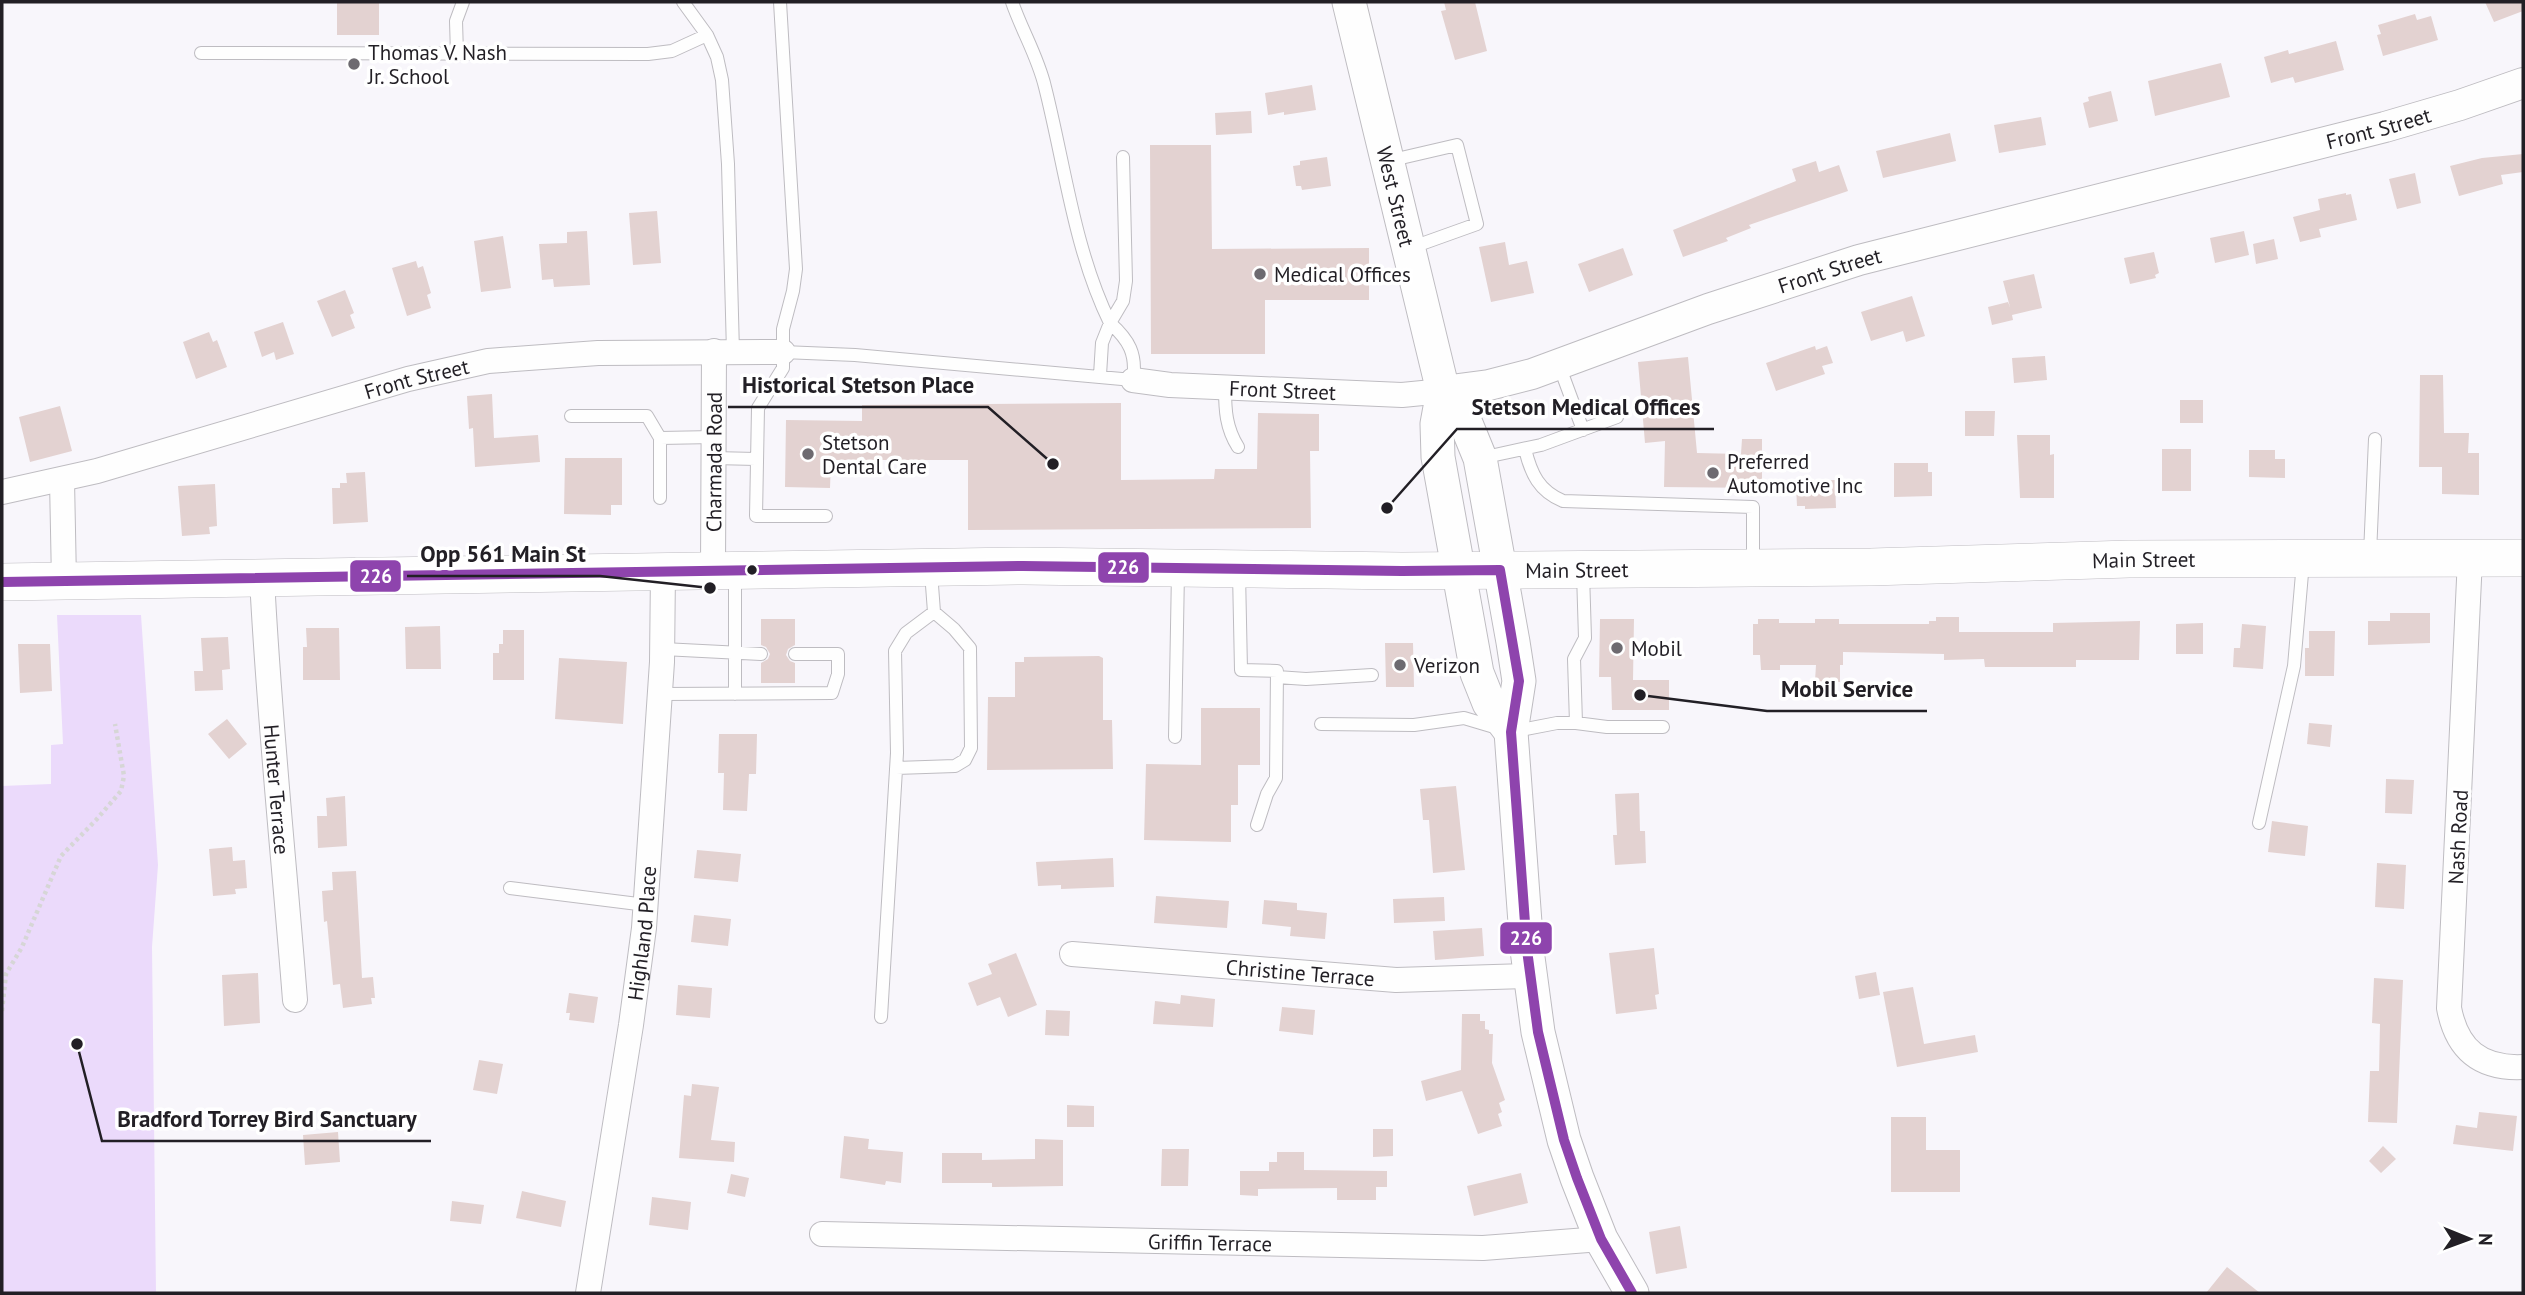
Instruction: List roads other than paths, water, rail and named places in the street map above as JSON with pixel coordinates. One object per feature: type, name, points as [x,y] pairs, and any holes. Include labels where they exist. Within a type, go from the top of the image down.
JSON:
[{"type":"main road","name":"West Street","points":[[1349,2],[1443,391]]},
{"type":"main road","points":[[1443,391],[1462,414],[1480,458],[1519,681],[1511,732],[1529,976],[1538,1032],[1564,1140],[1601,1240],[1632,1293]]},
{"type":"main road","points":[[1443,391],[1437,424],[1438,457],[1482,688],[1489,703],[1511,732]]},
{"type":"main road","name":"Main Street","points":[[2,582],[1023,566],[1459,571],[1754,569],[2129,559],[2523,558]]},
{"type":"street","name":"Front Street","points":[[1133,380],[1225,388],[1402,394],[1505,382],[1708,309],[1836,267],[2385,127],[2523,83]]},
{"type":"street","name":"Charmada Road","points":[[724,351],[713,448],[724,570]]},
{"type":"street","name":"Front Street","points":[[2,492],[62,480],[408,379],[462,366],[550,355],[783,352]]},
{"type":"street","points":[[62,480],[64,581]]},
{"type":"street","name":"Nash Road","points":[[2470,558],[2449,1008],[2456,1033],[2471,1052],[2493,1065],[2523,1067]]},
{"type":"street","name":"Highland Place","points":[[588,1293],[631,1025],[646,905],[663,649],[663,571]]},
{"type":"street","name":"Hunter Terrace","points":[[262,578],[266,661],[295,1000]]},
{"type":"street","name":"Christine Terrace","points":[[1072,954],[1396,980],[1529,976]]},
{"type":"street","name":"Griffin Terrace","points":[[822,1234],[1483,1248],[1601,1240]]},
{"type":"lane","points":[[457,54],[456,21],[463,2]]},
{"type":"lane","points":[[683,2],[707,35],[720,68],[723,91],[724,351]]},
{"type":"lane","points":[[780,2],[796,269],[783,329],[783,368],[758,408],[756,516],[826,516]]},
{"type":"lane","points":[[783,352],[855,355],[1133,380],[1132,350],[1127,339],[1110,323],[1091,282],[1045,84],[1012,2]]},
{"type":"lane","points":[[201,53],[648,54],[672,51],[707,35]]},
{"type":"lane","points":[[1387,161],[1457,145],[1477,224],[1408,249]]},
{"type":"lane","points":[[1100,375],[1102,344],[1110,323],[1124,301],[1126,281],[1123,157]]},
{"type":"lane","points":[[1558,365],[1583,430]]},
{"type":"lane","points":[[1225,388],[1225,414],[1231,436],[1238,447]]},
{"type":"lane","points":[[571,416],[647,416],[660,438],[660,498]]},
{"type":"lane","points":[[1480,458],[1525,449],[1617,416]]},
{"type":"lane","points":[[660,438],[756,459]]},
{"type":"lane","points":[[2370,558],[2375,439]]},
{"type":"lane","points":[[1525,449],[1532,474],[1538,484],[1553,497],[1563,501],[1753,507],[1754,569]]},
{"type":"lane","points":[[2259,823],[2294,666],[2303,558]]},
{"type":"lane","points":[[896,768],[956,766],[965,760],[971,748],[970,648],[954,629],[934,612],[930,568]]},
{"type":"lane","points":[[1175,737],[1178,568]]},
{"type":"lane","points":[[1239,569],[1241,670],[1277,671],[1276,778],[1267,794],[1257,825]]},
{"type":"lane","points":[[1576,723],[1574,659],[1585,638],[1583,569]]},
{"type":"lane","points":[[724,570],[734,654],[735,694]]},
{"type":"lane","points":[[881,1017],[896,768],[895,651],[906,633],[934,612]]},
{"type":"lane","points":[[663,649],[761,654]]},
{"type":"lane","points":[[660,694],[832,693],[838,674],[838,654],[795,654]]},
{"type":"lane","points":[[1277,677],[1306,679],[1373,675]]},
{"type":"lane","points":[[1321,724],[1415,724],[1464,718],[1511,732],[1557,723],[1662,727]]},
{"type":"lane","points":[[510,888],[646,905]]},
{"type":"place","name":"Thomas V. Nash Jr. School","points":[[354,64]]},
{"type":"place","name":"Medical Offices","points":[[1260,274]]},
{"type":"place","name":"Stetson Dental Care","points":[[808,454]]},
{"type":"place","name":"Historical Stetson Place","points":[[1053,464]]},
{"type":"place","name":"Preferred Automotive Inc","points":[[1713,473]]},
{"type":"place","name":"Stetson Medical Offices","points":[[1387,508]]},
{"type":"place","name":"Opp 561 Main St","points":[[710,588]]},
{"type":"place","name":"Mobil","points":[[1617,648]]},
{"type":"place","name":"Verizon","points":[[1400,665]]},
{"type":"place","name":"Mobil Service","points":[[1640,695]]},
{"type":"place","name":"Bradford Torrey Bird Sanctuary","points":[[77,1044]]}]
